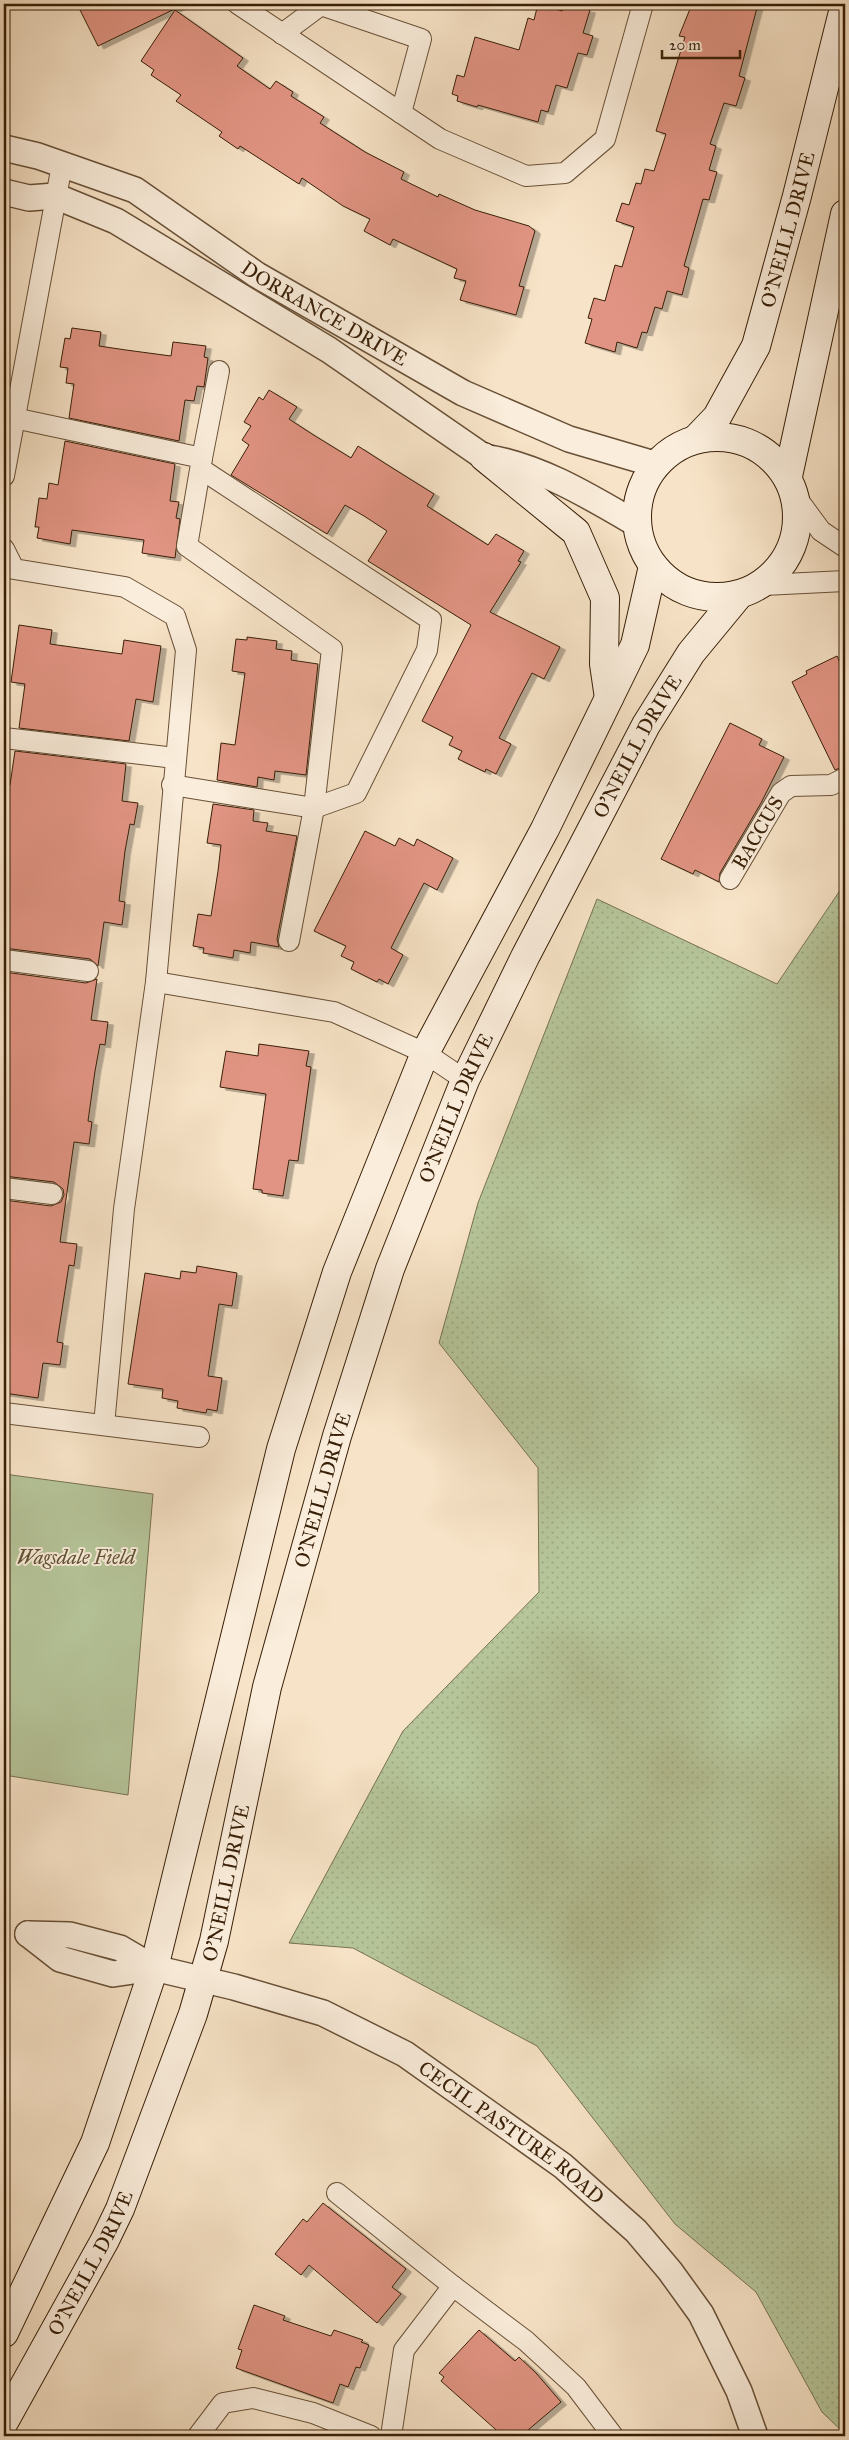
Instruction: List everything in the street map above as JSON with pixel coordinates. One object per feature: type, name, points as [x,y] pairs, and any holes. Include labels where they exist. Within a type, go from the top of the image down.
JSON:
[{"type":"main road","name":"O'NEILL DRIVE","points":[[696,439],[717,417],[756,346],[797,196],[845,4]]},
{"type":"main road","name":"O'NEILL DRIVE","points":[[792,486],[768,456],[744,444],[721,438],[696,439],[673,448],[654,464],[634,510],[637,536],[647,559],[653,566],[665,578],[688,591],[712,595],[738,596],[764,585],[782,568],[795,544],[798,522],[792,486],[845,214]]},
{"type":"main road","points":[[484,457],[576,532],[605,598],[604,664],[609,698]]},
{"type":"main road","points":[[4,2333],[96,2143],[154,1968],[281,1449],[337,1272],[425,1053],[545,829],[635,645],[653,566]]},
{"type":"main road","name":"O'NEILL DRIVE","points":[[4,2422],[105,2240],[120,2209],[193,2014],[214,1941],[267,1687],[337,1436],[390,1269],[465,1080],[525,957],[646,725],[691,652],[738,596]]},
{"type":"street","points":[[238,4],[440,139],[526,176],[565,173],[605,139],[643,4]]},
{"type":"street","points":[[282,34],[322,5],[420,39],[401,113]]},
{"type":"street","name":"DORRANCE DRIVE","points":[[4,148],[62,165],[135,190],[257,274],[463,393],[569,439],[654,464]]},
{"type":"street","points":[[4,476],[62,165]]},
{"type":"street","name":"DORRANCE DRIVE","points":[[4,192],[29,198],[55,196],[116,221],[329,350],[484,457],[506,460],[554,480],[635,523]]},
{"type":"street","points":[[219,372],[186,546],[332,649],[314,808],[289,941]]},
{"type":"street","points":[[14,418],[202,463],[431,620],[427,650],[356,793],[314,808],[172,785]]},
{"type":"street","points":[[792,486],[822,531],[845,547]]},
{"type":"street","points":[[4,549],[14,569],[125,587],[176,616],[186,650],[172,785],[156,982],[124,1209],[104,1425]]},
{"type":"street","points":[[764,585],[845,581]]},
{"type":"street","points":[[4,738],[175,758]]},
{"type":"street","name":"BACCUS","points":[[730,879],[781,793],[791,786],[832,785],[845,778]]},
{"type":"street","points":[[4,960],[88,971]]},
{"type":"street","points":[[156,982],[334,1012],[425,1053],[465,1080]]},
{"type":"street","points":[[4,1188],[52,1194]]},
{"type":"street","points":[[4,1413],[200,1437]]},
{"type":"street","name":"CECIL PASTURE ROAD","points":[[154,1968],[202,1979],[323,2013],[405,2054],[563,2166],[636,2230],[670,2271],[701,2314],[739,2390],[755,2436]]},
{"type":"street","points":[[337,2193],[453,2286],[526,2341],[576,2387],[613,2436]]},
{"type":"street","points":[[390,2436],[404,2350],[453,2286]]},
{"type":"street","points":[[198,2436],[223,2403],[253,2398],[312,2412],[371,2436]]},
{"type":"green space","points":[[845,883],[845,2434],[822,2412],[756,2292],[675,2224],[537,2046],[353,1948],[289,1943],[403,1731],[539,1592],[538,1468],[439,1343],[478,1203],[597,899],[777,984]]},
{"type":"green space","name":"Wagsdale Field","points":[[4,1474],[153,1494],[128,1795],[4,1775]]},
{"type":"building","points":[[77,4],[185,4],[98,46]]},
{"type":"building","points":[[538,4],[562,11],[564,4],[590,10],[583,33],[593,36],[587,55],[578,53],[567,88],[556,85],[548,112],[541,110],[538,122],[457,101],[458,96],[452,94],[457,75],[464,77],[475,37],[519,50],[528,18],[534,20]]},
{"type":"building","points":[[692,4],[758,4],[739,76],[745,78],[736,106],[724,103],[710,144],[716,146],[709,170],[717,172],[709,200],[703,199],[684,266],[689,268],[682,295],[667,291],[662,309],[655,307],[647,333],[642,332],[637,348],[617,342],[615,352],[585,343],[592,319],[588,318],[594,298],[605,301],[615,265],[622,267],[634,227],[616,221],[622,203],[629,205],[636,183],[641,184],[645,169],[654,171],[666,134],[656,131],[685,37],[679,36]]},
{"type":"building","points":[[175,10],[243,58],[237,66],[270,89],[276,81],[293,92],[291,96],[324,117],[320,123],[365,152],[404,172],[401,179],[438,197],[439,194],[475,210],[529,226],[535,231],[519,286],[524,287],[516,315],[460,300],[466,281],[454,278],[457,269],[393,239],[390,245],[364,231],[370,219],[343,206],[302,178],[299,184],[240,146],[238,149],[219,136],[222,132],[176,101],[181,95],[151,75],[154,70],[141,61]]},
{"type":"building","points":[[72,328],[101,332],[99,346],[126,350],[171,356],[173,342],[206,346],[204,357],[208,358],[204,387],[197,386],[194,401],[185,400],[179,441],[69,418],[74,384],[66,383],[68,368],[60,367],[65,338],[70,339]]},
{"type":"building","points":[[269,390],[297,407],[289,419],[312,434],[351,458],[358,446],[434,494],[427,506],[488,545],[496,534],[524,551],[518,561],[521,562],[490,612],[560,647],[544,679],[532,673],[519,698],[499,738],[511,744],[496,774],[486,769],[485,772],[458,759],[462,751],[449,745],[453,737],[422,721],[471,625],[368,561],[387,531],[364,516],[345,505],[327,534],[231,475],[249,445],[242,440],[251,426],[244,422],[259,397],[263,400]]},
{"type":"building","points":[[65,441],[175,464],[170,501],[179,502],[176,518],[180,519],[175,558],[142,553],[144,540],[72,530],[70,544],[37,538],[39,527],[35,527],[39,498],[47,499],[49,483],[58,485]]},
{"type":"building","points":[[19,625],[52,630],[50,644],[122,654],[124,640],[161,646],[153,702],[136,699],[129,741],[19,728],[25,684],[11,682]]},
{"type":"building","points":[[247,637],[277,641],[276,649],[292,651],[291,660],[318,664],[306,775],[275,771],[274,780],[258,777],[257,787],[217,780],[221,743],[235,745],[245,673],[232,671],[236,639],[247,640]]},
{"type":"building","points":[[837,656],[845,673],[845,766],[835,770],[792,682],[807,674],[806,671]]},
{"type":"building","points":[[730,723],[762,739],[759,745],[784,757],[761,803],[720,873],[719,882],[695,870],[693,874],[661,859]]},
{"type":"building","points":[[15,751],[126,764],[122,801],[138,803],[134,825],[130,824],[125,851],[119,901],[125,902],[122,925],[104,922],[98,966],[90,959],[4,948],[4,784],[10,785]]},
{"type":"building","points":[[213,804],[254,810],[253,821],[268,823],[266,831],[297,836],[277,939],[279,947],[251,942],[250,953],[234,950],[233,958],[203,953],[204,948],[193,946],[198,914],[211,916],[218,871],[221,845],[207,843]]},
{"type":"building","points":[[365,831],[395,846],[399,838],[414,846],[417,839],[453,858],[437,890],[424,883],[391,948],[403,955],[388,984],[379,979],[377,982],[351,969],[354,962],[341,956],[346,946],[314,931]]},
{"type":"building","points":[[4,972],[86,983],[97,979],[91,1020],[108,1022],[105,1045],[100,1044],[95,1071],[88,1121],[92,1122],[89,1144],[74,1142],[60,1242],[77,1244],[74,1266],[69,1265],[57,1342],[63,1343],[60,1365],[43,1363],[38,1398],[4,1393],[4,1311],[8,1269],[4,1269],[4,1200],[51,1206],[61,1202],[64,1195],[63,1189],[54,1182],[4,1176]]},
{"type":"building","points":[[259,1044],[309,1051],[306,1066],[311,1067],[298,1161],[289,1160],[283,1196],[262,1193],[262,1190],[253,1189],[266,1094],[220,1087],[226,1051],[258,1056]]},
{"type":"building","points":[[197,1266],[237,1273],[232,1306],[219,1304],[208,1376],[222,1378],[217,1411],[207,1409],[206,1413],[177,1408],[178,1401],[162,1398],[163,1389],[128,1384],[145,1273],[180,1279],[181,1271],[196,1273]]},
{"type":"building","points":[[323,2203],[406,2269],[392,2287],[401,2294],[377,2323],[309,2265],[301,2275],[275,2254],[303,2219],[307,2222]]},
{"type":"building","points":[[254,2305],[285,2316],[283,2320],[331,2336],[334,2330],[363,2340],[361,2342],[369,2345],[360,2368],[356,2367],[348,2387],[340,2384],[333,2403],[236,2368],[242,2350],[238,2349]]},
{"type":"building","points":[[479,2330],[515,2361],[519,2357],[536,2373],[561,2402],[521,2436],[503,2436],[441,2381],[444,2377],[439,2373]]}]
